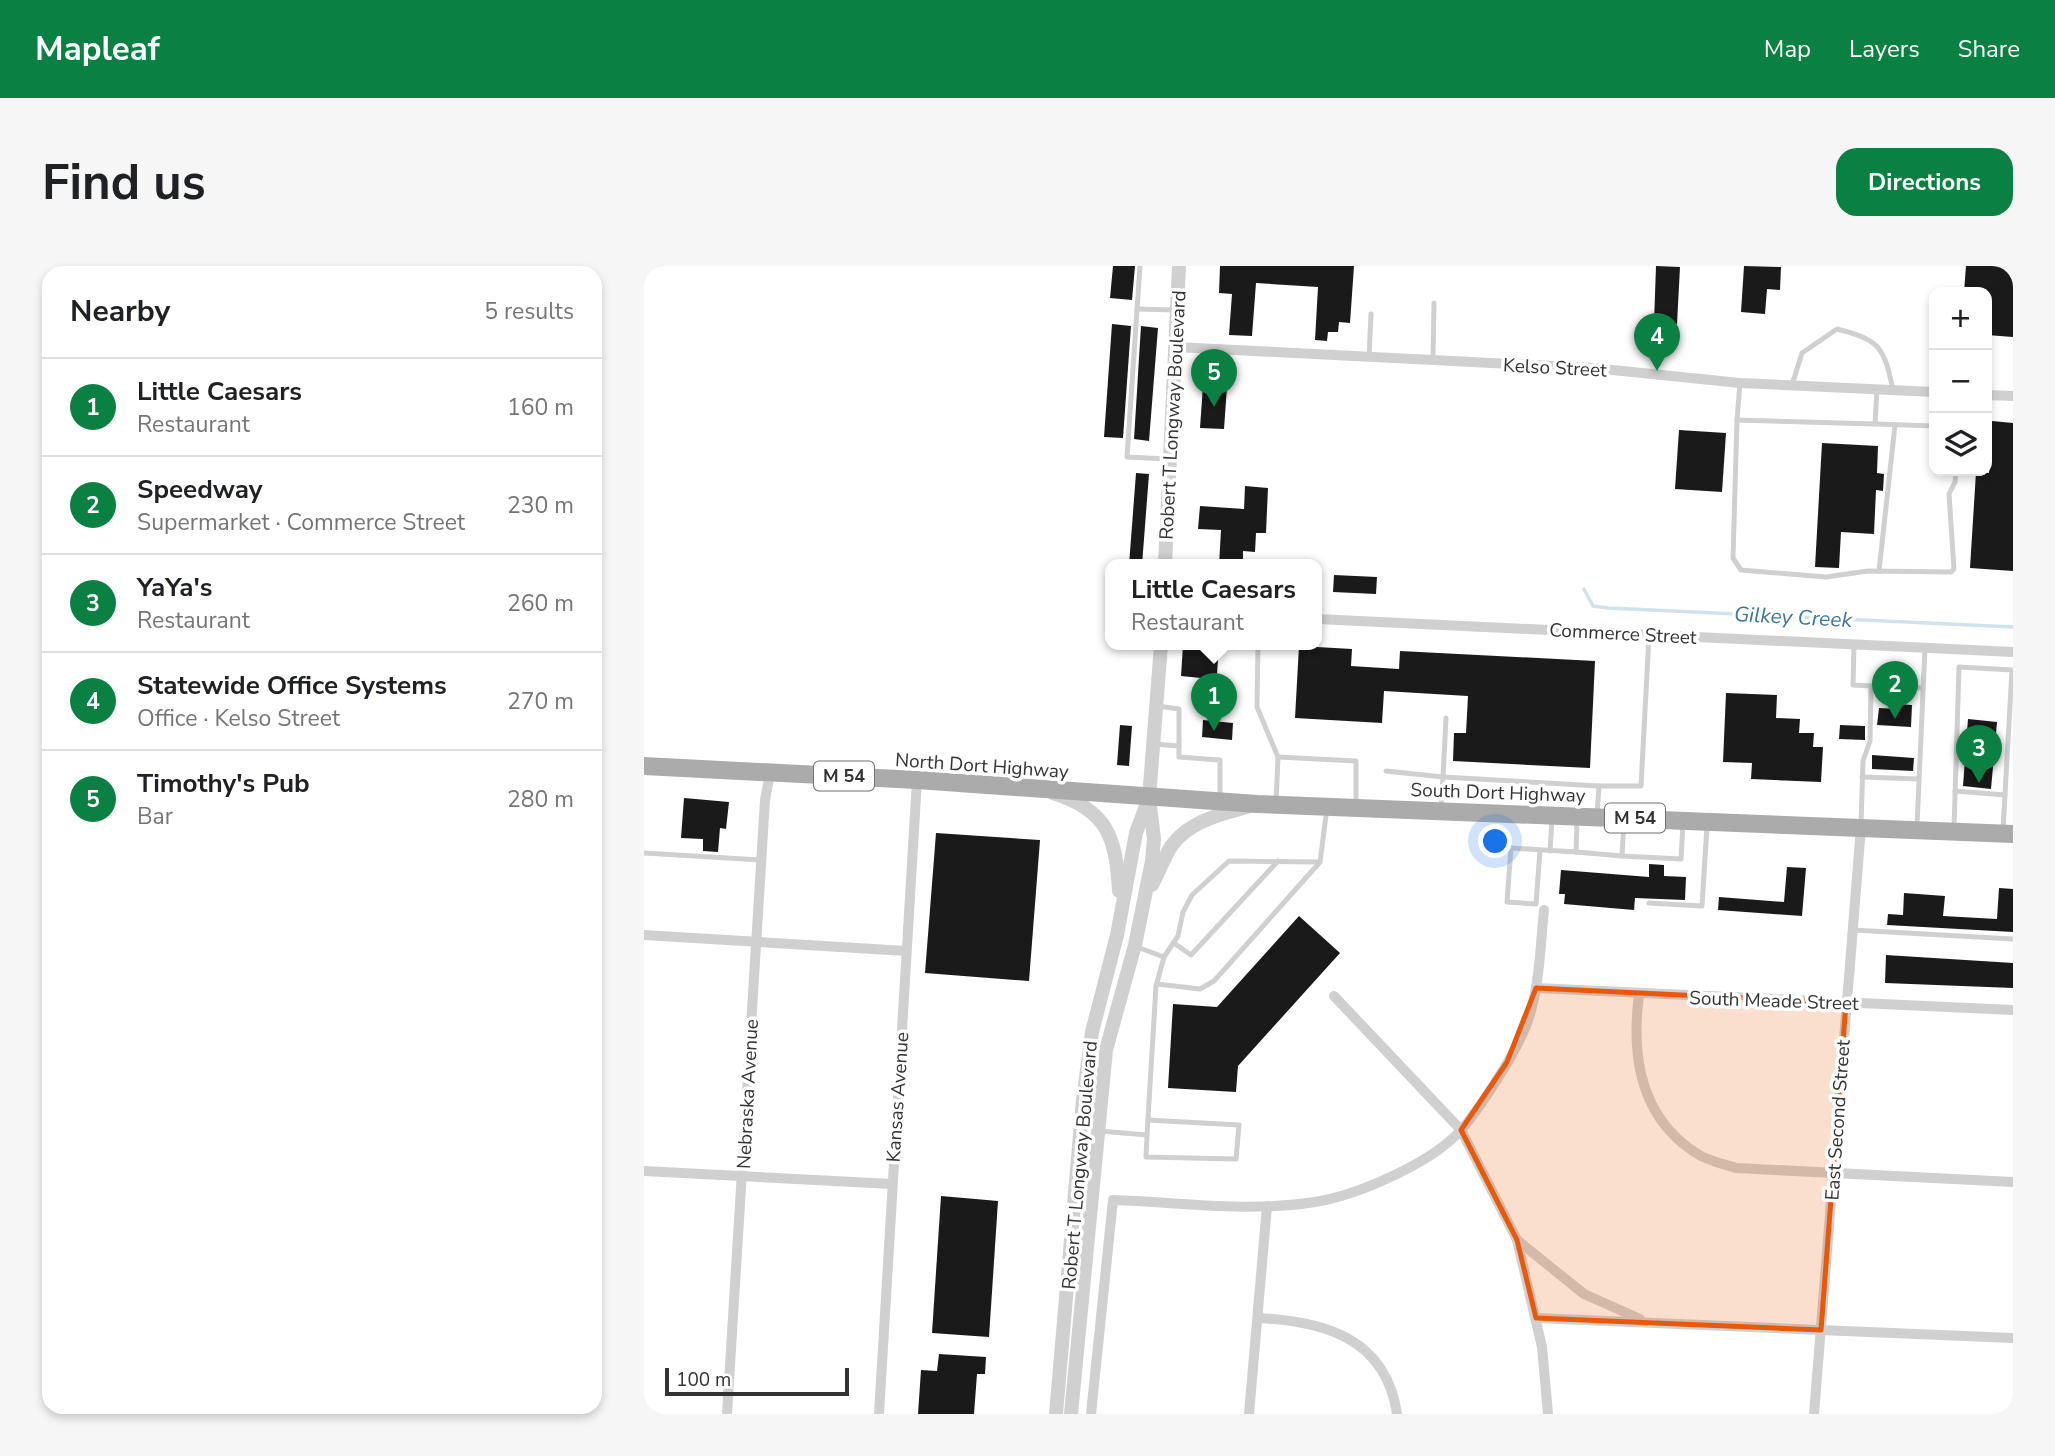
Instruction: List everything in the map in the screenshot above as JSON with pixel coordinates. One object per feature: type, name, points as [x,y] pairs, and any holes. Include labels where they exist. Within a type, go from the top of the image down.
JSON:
[{"type":"main road","name":"North Dort Highway","points":[[644,766],[918,779],[1149,798]]},
{"type":"main road","name":"South Dort Highway","points":[[1149,798],[2008,834]]},
{"type":"street","name":"Robert T Longway Boulevard","points":[[1165,559],[1168,459],[1180,266]]},
{"type":"street","name":"Kelso Street","points":[[1175,347],[1593,368],[1740,383],[1929,392]]},
{"type":"street","points":[[1992,395],[2013,396]]},
{"type":"street","name":"Commerce Street","points":[[1322,619],[2013,652]]},
{"type":"street","name":"Robert T Longway Boulevard","points":[[1071,1414],[1106,1050],[1135,945],[1154,839],[1149,798],[1161,650]]},
{"type":"street","name":"Nebraska Avenue","points":[[727,1414],[761,860],[770,773]]},
{"type":"street","name":"Kansas Avenue","points":[[879,1414],[918,779]]},
{"type":"street","points":[[1045,791],[1067,798],[1091,814],[1100,821],[1114,843],[1119,893],[1117,934]]},
{"type":"street","name":"Robert T Longway Boulevard","points":[[1056,1414],[1092,1032],[1117,934],[1136,833],[1149,798]]},
{"type":"street","points":[[1146,895],[1171,847],[1182,834],[1219,815],[1257,804]]},
{"type":"street","name":"East Second Street","points":[[1814,1414],[1861,827]]},
{"type":"street","points":[[1091,1414],[1113,1200],[1267,1206],[1325,1200],[1376,1184],[1435,1151],[1461,1130],[1507,1062],[1526,1026],[1536,988],[1544,910]]},
{"type":"street","points":[[644,935],[906,951]]},
{"type":"street","name":"South Meade Street","points":[[1536,988],[1639,995],[2013,1010]]},
{"type":"street","points":[[1639,995],[1637,1061],[1646,1098],[1668,1130],[1697,1155],[1736,1168],[2013,1182]]},
{"type":"street","points":[[1334,996],[1461,1130],[1517,1240],[1536,1318],[1546,1377],[1548,1414]]},
{"type":"street","points":[[1081,1135],[1087,1127],[1097,1127]]},
{"type":"street","points":[[644,1171],[892,1184]]},
{"type":"street","points":[[1249,1414],[1267,1206]]},
{"type":"street","points":[[1517,1240],[1584,1294],[1645,1321]]},
{"type":"street","points":[[1258,1318],[1320,1324],[1356,1344],[1385,1376],[1397,1414]]},
{"type":"street","points":[[1536,1318],[2013,1338]]},
{"type":"lane","points":[[1140,266],[1127,457],[1168,459]]},
{"type":"lane","points":[[1433,360],[1434,303]]},
{"type":"lane","points":[[1137,309],[1177,310]]},
{"type":"lane","points":[[1369,357],[1371,314]]},
{"type":"lane","points":[[1792,386],[1802,352],[1837,329],[1867,336],[1885,354],[1893,390]]},
{"type":"lane","points":[[1740,383],[1733,558],[1741,570],[1826,577],[1879,571],[1951,572],[1954,569],[1949,494],[1956,476]]},
{"type":"lane","points":[[1875,424],[1877,389]]},
{"type":"lane","points":[[1737,420],[1929,426]]},
{"type":"lane","points":[[1879,571],[1895,425]]},
{"type":"lane","points":[[1386,771],[1443,777],[1642,786],[1649,634]]},
{"type":"lane","points":[[1854,644],[1853,685],[1923,688]]},
{"type":"lane","points":[[1917,830],[1925,648]]},
{"type":"lane","points":[[1258,650],[1257,707],[1278,757],[1276,804]]},
{"type":"lane","points":[[1954,831],[1959,667],[2012,670],[2005,794],[2008,834]]},
{"type":"lane","points":[[1861,827],[1863,761],[1870,741],[1871,686]]},
{"type":"lane","points":[[1156,706],[1179,709],[1179,757],[1220,760],[1220,802]]},
{"type":"lane","points":[[1441,810],[1446,718]]},
{"type":"lane","points":[[1153,744],[1179,746]]},
{"type":"lane","points":[[1278,757],[1356,761],[1356,807]]},
{"type":"lane","points":[[1862,777],[1919,779]]},
{"type":"lane","points":[[1597,817],[1599,786]]},
{"type":"lane","points":[[1955,791],[2005,794]]},
{"type":"lane","points":[[1157,984],[1200,989],[1214,981],[1320,862],[1328,807]]},
{"type":"lane","points":[[1550,851],[1552,815]]},
{"type":"lane","points":[[1576,852],[1577,816]]},
{"type":"lane","points":[[1622,856],[1625,818]]},
{"type":"lane","points":[[1540,850],[1536,904],[1507,902],[1511,848],[1681,859],[1684,820]]},
{"type":"lane","points":[[1649,903],[1702,906],[1707,821]]},
{"type":"lane","points":[[644,853],[761,860]]},
{"type":"lane","points":[[1148,1120],[1239,1125],[1236,1159],[1146,1157],[1147,1135],[1157,984],[1164,957],[1174,943],[1192,895],[1229,861],[1320,862]]},
{"type":"lane","points":[[1174,943],[1191,955],[1278,861]]},
{"type":"lane","points":[[1853,930],[2013,939]]},
{"type":"lane","points":[[1135,945],[1164,957]]},
{"type":"lane","points":[[1097,1127],[1147,1135]]},
{"type":"highlighted area","points":[[1536,988],[1846,1003],[1821,1330],[1536,1318],[1517,1240],[1461,1130],[1507,1062]]},
{"type":"building","points":[[1113,266],[1135,266],[1132,300],[1110,298]]},
{"type":"building","points":[[1220,266],[1354,266],[1350,323],[1339,322],[1338,332],[1328,332],[1327,341],[1315,340],[1318,287],[1256,283],[1252,336],[1229,335],[1232,294],[1219,293]]},
{"type":"building","points":[[1656,266],[1680,267],[1677,324],[1654,323]]},
{"type":"building","points":[[1744,266],[1781,267],[1780,290],[1767,289],[1765,314],[1741,312]]},
{"type":"building","points":[[1966,266],[2013,266],[2013,337],[1992,335],[1992,287],[1964,287]]},
{"type":"building","points":[[1112,324],[1131,326],[1123,438],[1104,437]]},
{"type":"building","points":[[1141,326],[1158,328],[1149,441],[1134,439]]},
{"type":"building","points":[[1203,385],[1227,387],[1224,429],[1200,428]]},
{"type":"building","points":[[1992,421],[2013,423],[2013,571],[1970,568],[1976,476],[1992,476]]},
{"type":"building","points":[[1679,430],[1726,433],[1722,492],[1675,489]]},
{"type":"building","points":[[1822,443],[1878,446],[1877,473],[1884,474],[1883,491],[1876,490],[1874,534],[1841,532],[1839,568],[1815,567]]},
{"type":"building","points":[[1136,473],[1149,474],[1142,559],[1129,559]]},
{"type":"building","points":[[1245,486],[1268,488],[1266,533],[1256,533],[1255,552],[1243,551],[1243,559],[1219,559],[1221,530],[1198,529],[1200,506],[1244,509]]},
{"type":"building","points":[[1334,575],[1377,577],[1376,594],[1333,592]]},
{"type":"building","points":[[1322,647],[1352,649],[1351,666],[1399,669],[1400,651],[1595,661],[1590,768],[1453,761],[1454,733],[1466,733],[1468,696],[1384,691],[1382,723],[1295,718],[1299,650],[1322,650]]},
{"type":"building","points":[[1183,650],[1219,650],[1216,689],[1201,688],[1201,678],[1181,676]]},
{"type":"building","points":[[1726,693],[1777,695],[1776,718],[1800,719],[1799,733],[1814,733],[1813,747],[1823,747],[1821,782],[1751,779],[1752,763],[1723,762]]},
{"type":"building","points":[[1897,704],[1912,705],[1911,727],[1877,725],[1879,708],[1897,709]]},
{"type":"building","points":[[1968,719],[1997,722],[1991,789],[1963,786]]},
{"type":"building","points":[[1203,720],[1233,723],[1232,740],[1202,737]]},
{"type":"building","points":[[1120,725],[1132,726],[1129,766],[1117,765]]},
{"type":"building","points":[[1840,725],[1865,726],[1865,740],[1839,739]]},
{"type":"building","points":[[1872,755],[1914,758],[1913,771],[1872,769]]},
{"type":"building","points":[[684,798],[729,802],[726,829],[720,828],[718,852],[703,851],[703,839],[681,838]]},
{"type":"building","points":[[936,833],[1040,840],[1029,981],[925,973]]},
{"type":"building","points":[[1649,864],[1664,865],[1664,876],[1686,877],[1685,900],[1635,898],[1634,910],[1564,904],[1565,894],[1559,894],[1561,870],[1649,877]]},
{"type":"building","points":[[1787,867],[1806,868],[1802,916],[1718,910],[1719,897],[1784,902]]},
{"type":"building","points":[[1999,888],[2013,889],[2013,932],[1887,925],[1888,914],[1903,915],[1904,893],[1945,896],[1943,916],[1997,919]]},
{"type":"building","points":[[1299,916],[1340,953],[1238,1066],[1236,1092],[1168,1088],[1173,1004],[1217,1007]]},
{"type":"building","points":[[1886,955],[2013,963],[2013,988],[1885,983]]},
{"type":"building","points":[[941,1196],[998,1201],[989,1337],[932,1333]]},
{"type":"building","points":[[939,1354],[986,1357],[985,1374],[977,1374],[974,1414],[918,1414],[921,1370],[937,1371]]},
{"type":"waterway","name":"Gilkey Creek","points":[[1584,589],[1593,606],[1608,608],[2013,627]]},
{"type":"place","name":"Statewide Office Systems","points":[[1657,371]]},
{"type":"place","name":"Timothy's Pub","points":[[1214,407]]},
{"type":"place","name":"Speedway","points":[[1895,719]]},
{"type":"place","name":"Little Caesars","points":[[1214,731]]},
{"type":"place","name":"YaYa's","points":[[1979,783]]}]
